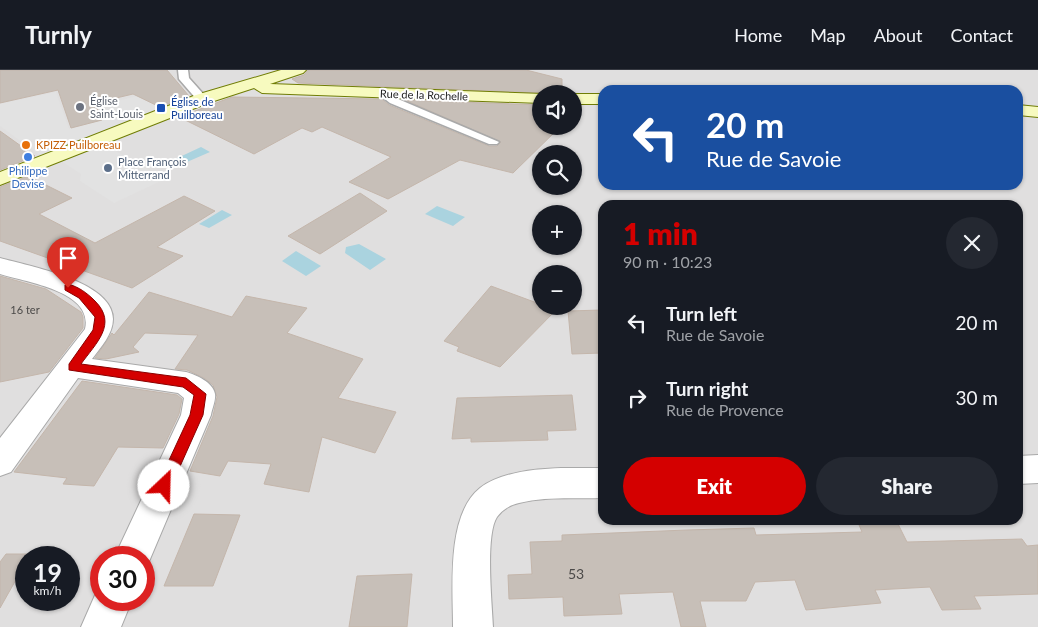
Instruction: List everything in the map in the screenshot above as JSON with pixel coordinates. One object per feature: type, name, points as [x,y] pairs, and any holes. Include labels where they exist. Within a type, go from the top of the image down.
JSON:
[{"type":"main road","points":[[0,179],[202,99],[240,87],[299,70],[297,81],[306,90]]},
{"type":"main road","name":"Rue de la Rochelle","points":[[240,87],[384,94],[532,98]]},
{"type":"main road","points":[[582,99],[598,99]]},
{"type":"main road","points":[[1023,110],[1038,112]]},
{"type":"street","points":[[0,462],[73,367],[98,331],[101,317],[96,308],[83,295],[54,280],[1,267]]},
{"type":"street","points":[[73,367],[186,383],[200,394],[196,415],[137,546]]},
{"type":"street","points":[[1023,470],[1038,469]]},
{"type":"street","points":[[473,627],[474,534],[481,511],[491,499],[507,491],[536,485],[598,483]]},
{"type":"street","points":[[101,627],[108,611]]},
{"type":"lane","points":[[183,70],[184,79],[202,99]]},
{"type":"lane","points":[[384,94],[394,101],[492,142]]},
{"type":"shaded area","points":[[0,70],[1038,70],[1038,627],[0,627]]},
{"type":"shaded area","points":[[157,91],[171,107],[42,157],[0,126],[0,104],[56,92],[69,129],[103,120],[98,106]]},
{"type":"shaded area","name":"Place François Mitterrand","points":[[103,144],[165,179],[114,203],[80,181],[81,174],[61,161]]},
{"type":"water","points":[[201,147],[210,152],[180,165],[171,161]]},
{"type":"water","points":[[437,206],[465,217],[453,226],[425,214]]},
{"type":"water","points":[[222,210],[232,215],[209,228],[199,224]]},
{"type":"water","points":[[359,244],[386,259],[370,270],[345,253],[346,247]]},
{"type":"water","points":[[296,251],[321,266],[306,276],[282,261]]},
{"type":"building","points":[[0,70],[167,70],[189,96],[160,107],[133,94],[95,103],[102,120],[71,128],[58,90],[0,103]]},
{"type":"building","points":[[308,70],[526,70],[562,79],[562,85],[532,85],[532,93],[298,83],[292,79],[304,75]]},
{"type":"building","points":[[232,97],[382,99],[389,105],[489,146],[497,146],[501,142],[405,100],[532,105],[532,135],[552,135],[542,145],[532,145],[532,154],[513,173],[460,160],[388,199],[349,182],[391,157],[322,127],[312,132],[302,128],[254,154],[179,117]]},
{"type":"building","points":[[0,131],[35,156],[0,170]]},
{"type":"building","points":[[28,176],[72,198],[39,214],[95,243],[184,196],[215,211],[157,247],[183,256],[132,288],[0,241],[0,187]]},
{"type":"building","points":[[360,193],[387,211],[320,254],[288,236]]},
{"type":"building","points":[[0,276],[46,289],[81,312],[83,328],[49,372],[0,382]]},
{"type":"building","points":[[491,286],[532,301],[532,315],[551,315],[500,367],[457,351],[459,347],[444,341]]},
{"type":"building","points":[[149,292],[232,317],[246,296],[307,308],[287,333],[363,359],[338,398],[396,412],[375,453],[322,437],[309,492],[264,484],[271,464],[228,461],[220,476],[190,471],[213,416],[217,397],[213,385],[204,378],[187,370],[175,369],[198,335],[145,333],[133,347],[139,352],[106,359],[95,358],[112,333],[114,335]]},
{"type":"building","points":[[598,310],[598,353],[572,354],[568,315],[582,315],[582,311]]},
{"type":"building","points":[[82,381],[177,395],[182,399],[179,414],[163,448],[118,447],[94,486],[63,484],[67,478],[14,472]]},
{"type":"building","points":[[572,395],[576,430],[547,431],[548,440],[471,442],[471,438],[452,439],[457,398]]},
{"type":"building","points":[[194,514],[240,515],[213,586],[164,586]]},
{"type":"building","points":[[859,525],[898,525],[907,542],[1022,539],[1027,546],[1038,545],[1038,594],[974,596],[981,609],[942,610],[930,587],[875,590],[881,603],[806,610],[795,580],[755,582],[746,601],[700,601],[706,627],[681,627],[673,592],[619,594],[622,614],[564,616],[563,597],[509,599],[508,575],[532,574],[530,542],[562,541],[562,535],[754,528],[756,535],[862,532]]},
{"type":"building","points":[[6,554],[15,554],[15,581],[0,608],[0,562]]},
{"type":"building","points":[[412,574],[407,627],[349,627],[357,576]]},
{"type":"place","name":"Église Saint-Louis","points":[[80,107]]},
{"type":"place","name":"Église de Puilboreau","points":[[161,108]]},
{"type":"place","name":"KPIZZ Puilboreau","points":[[26,145]]},
{"type":"place","name":"Philippe Devise","points":[[28,157]]},
{"type":"place","name":"Place François Mitterrand","points":[[108,168]]},
{"type":"route","points":[[68,288],[83,295],[96,308],[101,317],[98,331],[73,367],[186,383],[200,394],[196,415],[164,486]]}]
